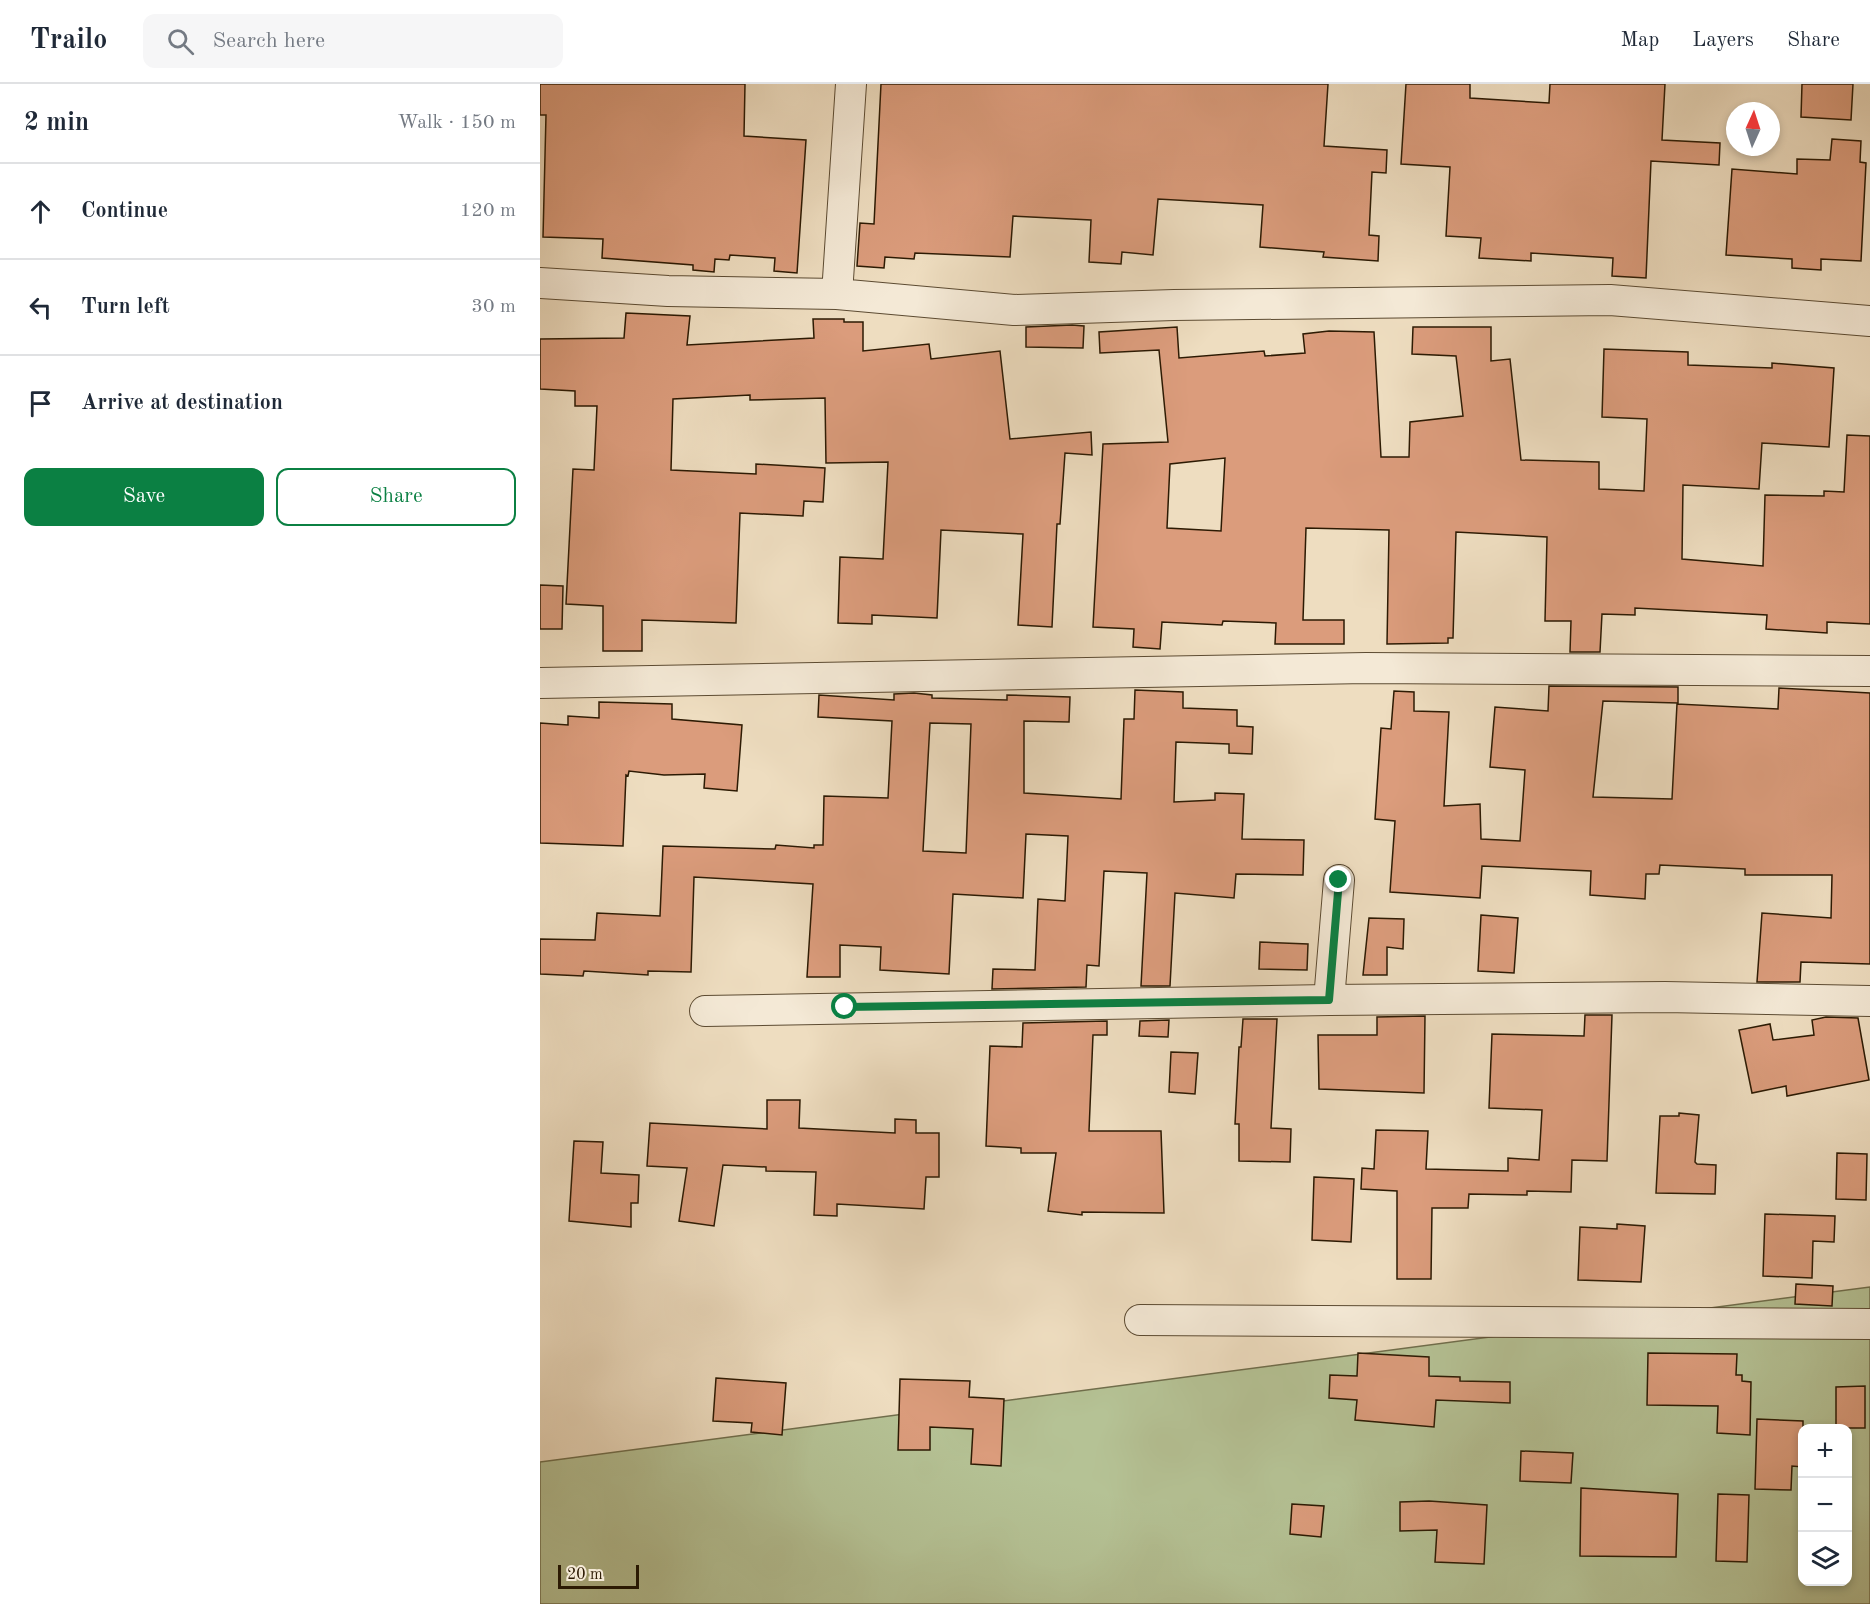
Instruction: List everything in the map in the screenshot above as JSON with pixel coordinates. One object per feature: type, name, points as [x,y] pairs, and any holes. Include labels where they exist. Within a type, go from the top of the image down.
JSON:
[{"type":"street","points":[[837,294],[851,84]]},
{"type":"street","points":[[540,283],[668,291],[837,294],[1014,310],[1174,304],[1610,300],[1870,321]]},
{"type":"street","points":[[540,683],[1366,668],[1870,671]]},
{"type":"street","points":[[1329,1000],[1339,880]]},
{"type":"street","points":[[705,1011],[1329,1000],[1665,997],[1870,1001]]},
{"type":"street","points":[[1140,1320],[1870,1324]]},
{"type":"green space","points":[[1870,1287],[1870,1604],[540,1604],[540,1462]]},
{"type":"building","points":[[540,84],[745,84],[744,136],[806,140],[797,273],[774,271],[775,258],[730,255],[729,260],[715,259],[714,272],[693,270],[693,265],[602,258],[603,239],[543,237],[546,115],[540,115]]},
{"type":"building","points":[[881,84],[1328,84],[1324,146],[1387,150],[1386,173],[1372,172],[1369,235],[1379,236],[1378,261],[1323,257],[1324,252],[1260,247],[1263,205],[1158,199],[1153,255],[1122,252],[1121,264],[1089,262],[1091,220],[1013,216],[1010,257],[915,253],[914,259],[885,257],[884,268],[857,266],[860,223],[874,224]]},
{"type":"building","points":[[1406,84],[1470,84],[1470,98],[1549,103],[1550,84],[1665,84],[1662,140],[1720,143],[1719,165],[1651,161],[1646,278],[1612,276],[1613,258],[1531,253],[1531,261],[1479,258],[1481,238],[1446,236],[1450,167],[1401,164]]},
{"type":"building","points":[[1802,84],[1853,84],[1851,120],[1801,117]]},
{"type":"building","points":[[1832,139],[1861,141],[1860,162],[1866,163],[1861,261],[1821,259],[1821,270],[1792,268],[1792,259],[1726,255],[1732,169],[1797,174],[1797,159],[1830,160]]},
{"type":"building","points":[[626,313],[690,316],[687,345],[814,338],[813,319],[844,319],[844,322],[863,322],[863,351],[929,344],[931,359],[1000,351],[1010,439],[1091,432],[1092,455],[1065,453],[1060,524],[1057,524],[1052,627],[1018,625],[1023,534],[941,530],[937,618],[872,615],[872,624],[838,623],[840,557],[883,559],[888,462],[826,463],[825,398],[750,400],[750,395],[673,399],[671,470],[756,474],[756,464],[825,468],[823,502],[804,501],[803,516],[740,513],[736,623],[642,620],[642,651],[603,651],[603,606],[566,604],[573,469],[594,470],[597,406],[575,406],[575,391],[540,389],[540,339],[624,338]]},
{"type":"building","points":[[1084,326],[1083,348],[1026,347],[1026,327]]},
{"type":"building","points":[[1177,327],[1179,358],[1264,351],[1265,356],[1305,353],[1303,334],[1329,331],[1374,332],[1381,457],[1409,457],[1410,422],[1463,416],[1456,356],[1412,354],[1413,327],[1491,327],[1491,361],[1510,359],[1521,460],[1599,462],[1599,489],[1644,491],[1647,419],[1602,417],[1604,349],[1688,352],[1688,365],[1772,368],[1772,363],[1834,368],[1829,447],[1762,443],[1759,489],[1683,485],[1682,559],[1763,566],[1765,495],[1824,496],[1824,491],[1844,492],[1847,435],[1870,436],[1870,624],[1827,622],[1827,633],[1766,629],[1767,615],[1635,608],[1635,615],[1602,614],[1600,652],[1570,652],[1571,621],[1545,621],[1547,537],[1456,532],[1453,638],[1448,638],[1448,643],[1387,644],[1389,530],[1306,528],[1303,620],[1344,620],[1344,644],[1275,644],[1276,623],[1223,621],[1222,625],[1162,622],[1160,649],[1133,647],[1134,629],[1093,627],[1103,444],[1168,442],[1159,350],[1100,353],[1099,332]],"holes":[[[1225,458],[1221,531],[1167,528],[1170,464]]]},
{"type":"building","points":[[540,585],[563,586],[562,629],[540,629]]},
{"type":"building","points":[[1549,686],[1678,687],[1678,703],[1603,701],[1593,797],[1672,799],[1677,704],[1778,709],[1779,688],[1870,693],[1870,964],[1801,962],[1800,982],[1757,982],[1762,913],[1831,918],[1832,875],[1745,875],[1745,869],[1660,865],[1659,874],[1646,874],[1645,899],[1590,895],[1591,871],[1482,866],[1480,898],[1390,892],[1395,821],[1375,819],[1381,728],[1391,729],[1394,691],[1414,692],[1414,711],[1449,712],[1444,806],[1480,804],[1481,839],[1520,841],[1525,770],[1490,767],[1495,707],[1548,711]]},
{"type":"building","points":[[1135,690],[1183,692],[1183,708],[1237,710],[1237,726],[1253,727],[1252,754],[1229,753],[1229,744],[1176,742],[1174,802],[1215,800],[1215,793],[1244,794],[1242,839],[1304,840],[1303,875],[1236,874],[1234,898],[1175,893],[1170,986],[1141,986],[1147,873],[1104,871],[1099,966],[1087,965],[1086,987],[992,989],[993,969],[1035,970],[1038,899],[1065,901],[1068,836],[1026,834],[1023,898],[953,894],[949,974],[880,970],[881,947],[840,945],[840,977],[807,977],[813,884],[694,877],[691,972],[648,971],[648,975],[584,971],[583,976],[540,974],[540,939],[595,940],[597,913],[660,916],[663,846],[775,849],[776,845],[814,848],[814,845],[823,845],[824,796],[888,798],[892,721],[818,717],[819,695],[894,700],[894,694],[914,693],[932,695],[932,698],[1007,700],[1007,695],[1070,697],[1069,722],[1024,721],[1024,793],[1121,799],[1124,719],[1134,719]],"holes":[[[930,723],[971,724],[966,853],[923,851]]]},
{"type":"building","points":[[599,702],[672,704],[672,719],[742,725],[737,791],[704,788],[705,774],[664,775],[629,771],[628,776],[626,775],[623,846],[540,843],[540,723],[568,725],[568,716],[599,718]]},
{"type":"building","points":[[1481,915],[1518,918],[1514,973],[1478,971]]},
{"type":"building","points":[[1369,918],[1404,919],[1403,949],[1387,947],[1387,975],[1363,975]]},
{"type":"building","points":[[1260,942],[1308,944],[1307,970],[1259,969]]},
{"type":"building","points":[[1585,1015],[1612,1015],[1607,1161],[1572,1160],[1571,1192],[1527,1191],[1527,1195],[1469,1194],[1468,1208],[1432,1208],[1431,1279],[1397,1279],[1397,1191],[1361,1189],[1362,1168],[1374,1169],[1376,1130],[1428,1131],[1426,1169],[1508,1171],[1508,1158],[1539,1160],[1542,1110],[1489,1108],[1492,1034],[1584,1036]]},
{"type":"building","points":[[1425,1016],[1424,1093],[1319,1089],[1318,1035],[1377,1035],[1377,1017]]},
{"type":"building","points":[[1826,1017],[1858,1018],[1869,1080],[1787,1096],[1786,1086],[1752,1093],[1739,1030],[1770,1024],[1773,1040],[1814,1035],[1812,1020]]},
{"type":"building","points":[[1243,1019],[1277,1019],[1271,1128],[1291,1129],[1290,1162],[1239,1161],[1239,1124],[1235,1124],[1239,1047],[1241,1047]]},
{"type":"building","points":[[1169,1020],[1168,1037],[1139,1036],[1140,1021]]},
{"type":"building","points":[[1107,1021],[1107,1035],[1093,1035],[1089,1131],[1161,1131],[1164,1213],[1082,1212],[1082,1215],[1048,1211],[1056,1153],[1021,1153],[1021,1148],[986,1146],[990,1046],[1022,1047],[1023,1023]]},
{"type":"building","points":[[1171,1052],[1198,1053],[1195,1094],[1169,1092]]},
{"type":"building","points":[[767,1100],[800,1100],[799,1128],[895,1133],[895,1119],[916,1120],[916,1133],[939,1133],[939,1177],[926,1177],[924,1209],[837,1204],[837,1216],[814,1215],[816,1172],[766,1171],[766,1167],[723,1165],[714,1226],[679,1221],[687,1168],[647,1166],[650,1123],[767,1129]]},
{"type":"building","points":[[1679,1113],[1699,1115],[1695,1162],[1716,1165],[1715,1194],[1656,1193],[1660,1116],[1679,1116]]},
{"type":"building","points":[[574,1141],[603,1142],[601,1173],[639,1175],[638,1203],[631,1203],[631,1227],[569,1221]]},
{"type":"building","points":[[1837,1153],[1867,1154],[1866,1200],[1836,1199]]},
{"type":"building","points":[[1314,1177],[1354,1179],[1351,1242],[1312,1240]]},
{"type":"building","points":[[1765,1214],[1835,1216],[1834,1242],[1813,1241],[1812,1278],[1763,1276]]},
{"type":"building","points":[[1617,1224],[1645,1226],[1641,1282],[1578,1280],[1580,1227],[1617,1229]]},
{"type":"building","points":[[1796,1284],[1833,1286],[1832,1306],[1795,1304]]},
{"type":"building","points":[[1358,1353],[1429,1357],[1429,1376],[1460,1377],[1460,1381],[1510,1382],[1510,1403],[1436,1400],[1434,1427],[1355,1420],[1357,1400],[1329,1398],[1330,1375],[1357,1376]]},
{"type":"building","points":[[1648,1353],[1737,1354],[1736,1375],[1742,1375],[1742,1381],[1751,1382],[1750,1435],[1717,1433],[1718,1406],[1647,1405]]},
{"type":"building","points":[[716,1378],[786,1383],[782,1435],[751,1432],[752,1423],[713,1421]]},
{"type":"building","points":[[900,1379],[970,1381],[969,1397],[1004,1399],[1001,1466],[971,1464],[973,1429],[930,1427],[930,1450],[898,1450]]},
{"type":"building","points":[[1865,1386],[1865,1428],[1852,1428],[1852,1424],[1836,1424],[1836,1387]]},
{"type":"building","points":[[1757,1419],[1803,1421],[1803,1424],[1798,1424],[1798,1467],[1792,1466],[1791,1490],[1755,1489]]},
{"type":"building","points":[[1521,1451],[1573,1453],[1571,1483],[1520,1481]]},
{"type":"building","points":[[1581,1488],[1678,1494],[1676,1557],[1580,1556]]},
{"type":"building","points":[[1718,1494],[1749,1495],[1747,1562],[1716,1561]]},
{"type":"building","points":[[1429,1501],[1487,1505],[1484,1564],[1435,1562],[1437,1530],[1400,1531],[1400,1502]]},
{"type":"building","points":[[1292,1504],[1324,1506],[1321,1537],[1290,1534]]},
{"type":"route","points":[[845,1007],[1329,1000],[1339,880]]}]
